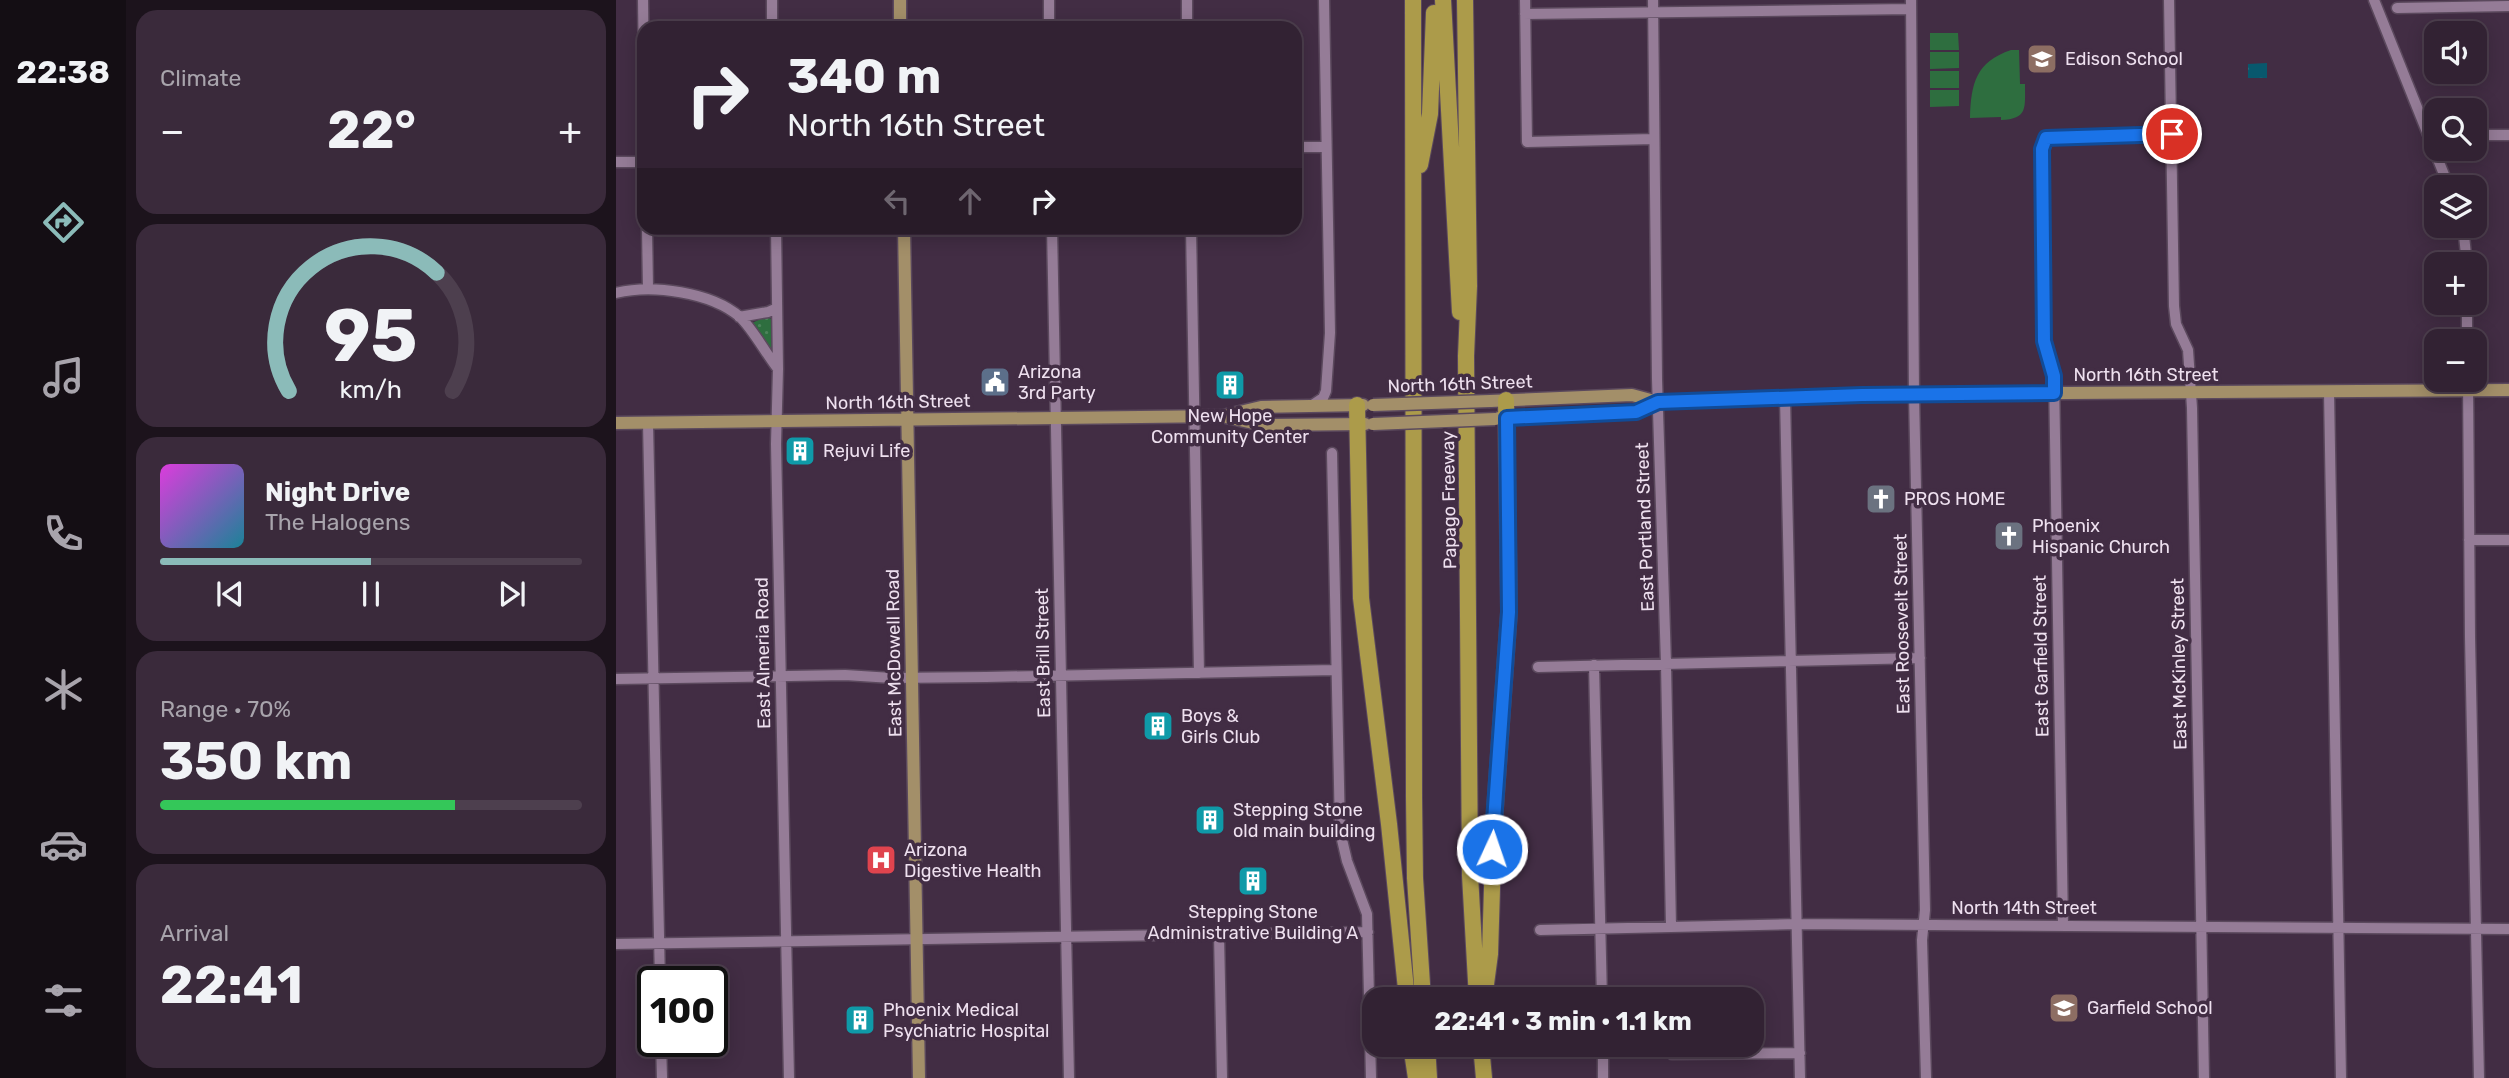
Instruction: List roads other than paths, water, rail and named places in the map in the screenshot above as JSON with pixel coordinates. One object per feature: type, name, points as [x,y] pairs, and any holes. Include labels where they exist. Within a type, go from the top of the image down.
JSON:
[{"type":"highway","points":[[1413,201],[1430,114],[1434,0]]},
{"type":"highway","points":[[1443,0],[1458,292],[1466,356]]},
{"type":"highway","name":"Papago Freeway","points":[[1465,0],[1469,286],[1466,356],[1470,875],[1477,987]]},
{"type":"highway","name":"Papago Freeway","points":[[1413,2],[1414,797],[1415,878],[1422,987]]},
{"type":"highway","points":[[1486,987],[1490,954],[1494,823],[1509,612],[1498,400]]},
{"type":"highway","points":[[1365,405],[1363,617],[1406,987]]},
{"type":"highway","points":[[1413,1057],[1416,1078]]},
{"type":"highway","points":[[1428,1057],[1429,1078]]},
{"type":"highway","points":[[1482,1057],[1485,1078]]},
{"type":"main road","points":[[900,0],[900,21]]},
{"type":"main road","name":"East McDowell Road","points":[[904,235],[919,1078]]},
{"type":"main road","name":"North 16th Street","points":[[1223,416],[1261,407],[1632,395],[1658,402],[1914,394],[2329,392],[2424,387]]},
{"type":"main road","name":"North 16th Street","points":[[2487,387],[2509,390]]},
{"type":"main road","name":"North 16th Street","points":[[616,423],[1223,416],[1262,425],[1365,424],[1636,412],[1658,402]]},
{"type":"street","points":[[643,0],[643,21]]},
{"type":"street","points":[[772,0],[772,21]]},
{"type":"street","points":[[1049,0],[1049,21]]},
{"type":"street","points":[[1187,0],[1187,21]]},
{"type":"street","points":[[1311,406],[1322,398],[1327,384],[1330,333],[1324,0]]},
{"type":"street","points":[[1525,0],[1527,142],[1654,139]]},
{"type":"street","name":"East McKinley Street","points":[[2169,0],[2174,306],[2176,324],[2188,350],[2192,393],[2204,1078]]},
{"type":"street","points":[[2374,0],[2424,118]]},
{"type":"street","points":[[1525,14],[1653,5],[1660,14],[1911,4]]},
{"type":"street","name":"East Roosevelt Street","points":[[1911,4],[1914,394],[1925,894],[1923,924],[1926,1078]]},
{"type":"street","name":"East Portland Street","points":[[1653,5],[1658,402],[1667,664],[1671,927]]},
{"type":"street","points":[[2397,8],[2509,6]]},
{"type":"street","name":"East Garfield Street","points":[[2063,925],[2054,376],[2044,341],[2042,149],[2046,138],[2172,134]]},
{"type":"street","points":[[2487,135],[2509,135]]},
{"type":"street","points":[[1302,147],[1326,147]]},
{"type":"street","points":[[616,162],[637,162]]},
{"type":"street","points":[[647,235],[648,288]]},
{"type":"street","name":"East Almeria Road","points":[[776,235],[780,677],[789,1078]]},
{"type":"street","name":"East Brill Street","points":[[1052,235],[1069,1078]]},
{"type":"street","points":[[1191,235],[1199,673]]},
{"type":"street","points":[[616,293],[648,288],[693,295],[739,317],[778,369]]},
{"type":"street","points":[[739,317],[777,308]]},
{"type":"street","points":[[2329,392],[2341,1078]]},
{"type":"street","points":[[2468,392],[2479,1078]]},
{"type":"street","points":[[1785,398],[1800,1078]]},
{"type":"street","points":[[649,423],[660,966]]},
{"type":"street","points":[[1332,453],[1341,843],[1365,907],[1368,932],[1371,1078]]},
{"type":"street","points":[[2469,540],[2509,540]]},
{"type":"street","points":[[1538,667],[1920,658]]},
{"type":"street","points":[[1594,665],[1602,987]]},
{"type":"street","points":[[616,679],[845,675],[911,678],[1336,670]]},
{"type":"street","name":"North 14th Street","points":[[1539,930],[1797,924],[2509,929]]},
{"type":"street","points":[[616,944],[1368,932]]},
{"type":"street","points":[[1219,935],[1222,1078]]},
{"type":"street","points":[[1764,1053],[1800,1052]]},
{"type":"street","points":[[661,1057],[662,1078]]},
{"type":"street","points":[[1603,1057],[1603,1078]]},
{"type":"water","points":[[2267,63],[2267,78],[2248,78],[2248,64]]},
{"type":"place","name":"Edison School","points":[[2042,59]]},
{"type":"place","name":"Arizona 3rd Party","points":[[995,382]]},
{"type":"place","name":"New Hope Community Center","points":[[1230,385]]},
{"type":"place","name":"Rejuvi Life","points":[[800,451]]},
{"type":"place","name":"PROS HOME","points":[[1881,499]]},
{"type":"place","name":"Phoenix Hispanic Church","points":[[2009,536]]},
{"type":"place","name":"Boys & Girls Club","points":[[1158,726]]},
{"type":"place","name":"Stepping Stone old main building","points":[[1210,820]]},
{"type":"place","name":"Arizona Digestive Health","points":[[881,860]]},
{"type":"place","name":"Stepping Stone Administrative Building A","points":[[1253,881]]},
{"type":"place","name":"Garfield School","points":[[2064,1008]]},
{"type":"place","name":"Phoenix Medical Psychiatric Hospital","points":[[860,1020]]}]
